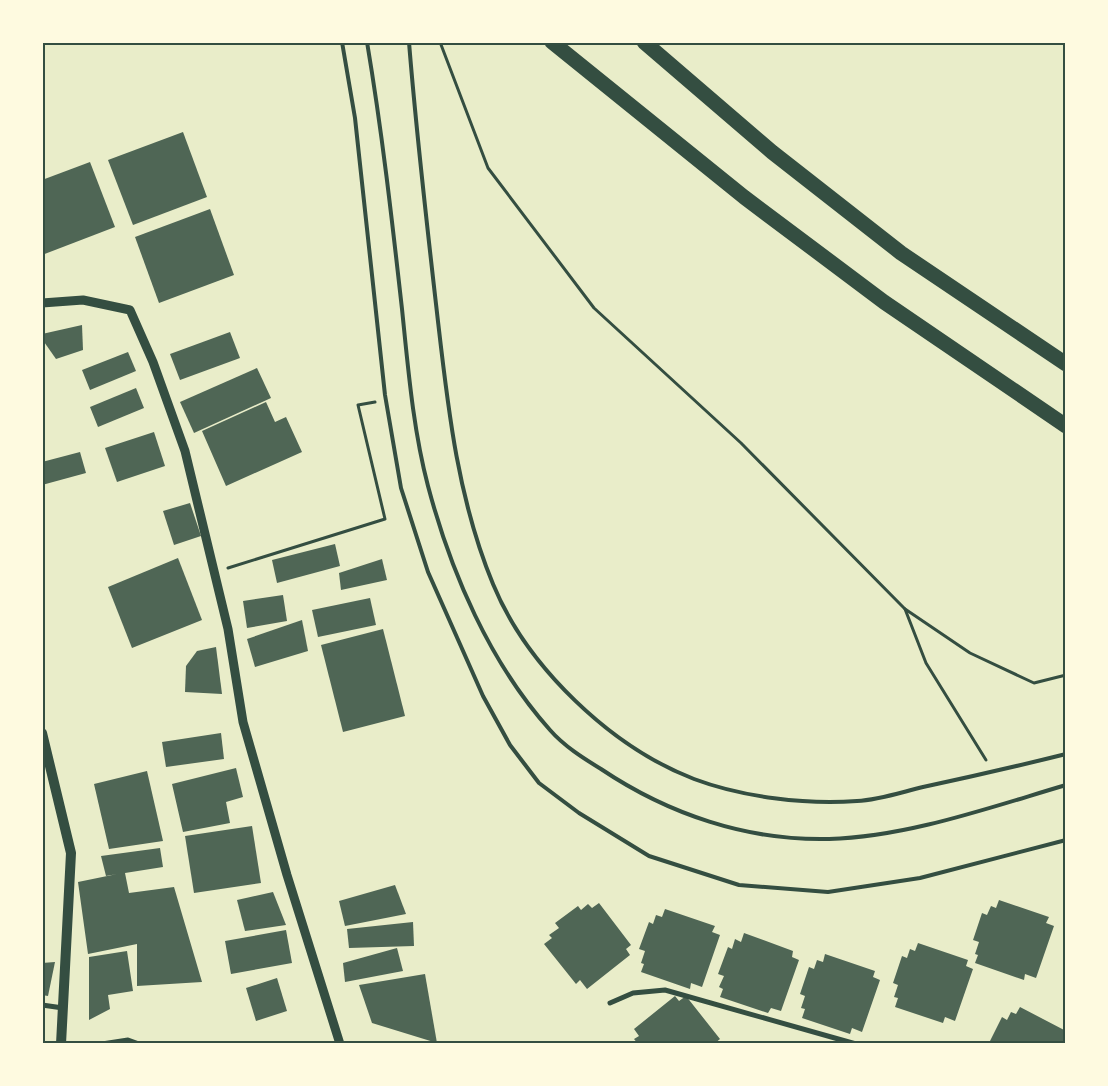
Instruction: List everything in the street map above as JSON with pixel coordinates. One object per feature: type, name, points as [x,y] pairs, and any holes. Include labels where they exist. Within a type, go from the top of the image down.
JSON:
[{"type":"highway","points":[[552,42],[744,197],[884,302],[1066,426]]},
{"type":"highway","points":[[644,42],[772,152],[901,253],[1066,364]]},
{"type":"main road","points":[[42,733],[71,853],[61,1044]]},
{"type":"street","points":[[42,303],[83,300],[130,310],[153,362],[185,451],[228,629],[243,722],[287,875],[340,1044]]},
{"type":"street","points":[[610,1003],[633,993],[665,990],[856,1044]]},
{"type":"street","points":[[42,1005],[63,1008]]},
{"type":"street","points":[[102,1044],[128,1040],[139,1044]]},
{"type":"lane","points":[[342,42],[355,118],[385,395],[401,488],[428,572],[483,696],[510,745],[539,783],[579,813],[649,856],[740,885],[828,892],[920,878],[1066,840]]},
{"type":"lane","points":[[367,42],[382,128],[410,386],[428,485],[453,560],[481,627],[504,668],[530,705],[553,733],[580,755],[628,787],[678,812],[750,834],[830,839],[906,830],[1066,785]]},
{"type":"lane","points":[[409,42],[416,130],[451,427],[467,507],[494,586],[525,642],[540,663],[568,694],[622,740],[649,757],[697,780],[762,797],[859,801],[1066,754]]},
{"type":"path","points":[[440,42],[488,168],[594,308],[741,444],[905,608],[970,653],[1034,683],[1066,675]]},
{"type":"path","points":[[213,573],[385,519],[358,405]]},
{"type":"path","points":[[905,608],[926,663],[985,757],[990,772]]},
{"type":"building","points":[[183,132],[207,197],[133,225],[108,160]]},
{"type":"building","points":[[90,162],[115,227],[42,255],[42,180]]},
{"type":"building","points":[[210,209],[234,275],[159,303],[135,237]]},
{"type":"building","points":[[82,325],[83,350],[56,359],[42,339],[42,334]]},
{"type":"building","points":[[230,332],[240,358],[180,380],[170,354]]},
{"type":"building","points":[[128,352],[136,371],[90,390],[82,370]]},
{"type":"building","points":[[257,368],[271,398],[194,433],[180,402]]},
{"type":"building","points":[[136,388],[144,408],[98,427],[90,407]]},
{"type":"building","points":[[266,402],[275,422],[286,417],[302,452],[226,486],[202,431]]},
{"type":"building","points":[[154,432],[165,466],[117,482],[105,448]]},
{"type":"building","points":[[80,452],[86,473],[42,485],[42,462]]},
{"type":"building","points":[[190,503],[201,536],[174,545],[163,511]]},
{"type":"building","points":[[335,544],[340,566],[277,583],[272,560]]},
{"type":"building","points":[[178,558],[202,620],[132,648],[108,587]]},
{"type":"building","points":[[382,559],[387,580],[341,590],[339,573]]},
{"type":"building","points":[[283,595],[287,621],[247,628],[243,601]]},
{"type":"building","points":[[370,598],[376,625],[318,637],[312,610]]},
{"type":"building","points":[[302,620],[308,651],[255,667],[247,639]]},
{"type":"building","points":[[383,629],[405,716],[343,732],[321,645]]},
{"type":"building","points":[[216,647],[222,694],[185,692],[186,666],[197,651]]},
{"type":"building","points":[[221,733],[224,759],[166,767],[162,742]]},
{"type":"building","points":[[236,768],[243,797],[226,802],[230,823],[183,832],[172,784]]},
{"type":"building","points":[[147,771],[163,841],[109,849],[94,784]]},
{"type":"building","points":[[252,826],[261,883],[194,893],[185,836]]},
{"type":"building","points":[[160,848],[163,867],[125,873],[129,893],[174,887],[202,982],[137,986],[137,944],[88,954],[78,882],[117,874],[106,876],[101,856]]},
{"type":"building","points":[[395,885],[406,914],[345,926],[339,901]]},
{"type":"building","points":[[273,892],[286,925],[245,931],[237,900]]},
{"type":"building","points":[[999,900],[1049,917],[1046,923],[1054,926],[1036,978],[1025,974],[1024,980],[975,963],[978,955],[975,954],[979,942],[973,940],[982,913],[987,915],[991,906],[996,908]]},
{"type":"building","points":[[599,903],[631,945],[626,949],[630,955],[587,989],[580,980],[576,984],[544,944],[552,938],[549,935],[559,928],[555,923],[578,906],[581,910],[588,904],[592,908]]},
{"type":"building","points":[[665,909],[715,926],[712,932],[720,935],[702,987],[691,983],[690,989],[641,972],[644,964],[641,963],[645,951],[639,949],[649,922],[653,924],[656,915],[662,917]]},
{"type":"building","points":[[413,922],[414,946],[349,948],[347,929]]},
{"type":"building","points":[[286,930],[292,963],[231,974],[225,941]]},
{"type":"building","points":[[744,933],[793,951],[792,957],[799,960],[781,1011],[771,1008],[768,1013],[720,997],[723,989],[719,987],[724,976],[718,974],[728,947],[732,949],[735,939],[741,942]]},
{"type":"building","points":[[918,943],[968,960],[966,966],[973,969],[955,1021],[945,1017],[943,1023],[895,1007],[898,998],[894,997],[898,985],[893,983],[902,956],[907,958],[910,949],[915,951]]},
{"type":"building","points":[[397,948],[403,971],[345,982],[343,963]]},
{"type":"building","points":[[127,951],[133,991],[108,995],[110,1009],[89,1020],[89,957]]},
{"type":"building","points":[[825,954],[875,971],[873,977],[880,980],[862,1032],[852,1028],[850,1034],[802,1018],[805,1009],[801,1008],[805,996],[800,994],[809,967],[814,969],[817,960],[823,962]]},
{"type":"building","points":[[55,962],[48,996],[42,995],[42,963]]},
{"type":"building","points":[[425,974],[437,1043],[372,1023],[359,985]]},
{"type":"building","points":[[277,978],[287,1011],[256,1021],[246,988]]},
{"type":"building","points":[[675,996],[679,1001],[686,996],[720,1039],[714,1044],[638,1044],[634,1039],[639,1036],[634,1029]]},
{"type":"building","points":[[1020,1007],[1066,1031],[1066,1044],[989,1043],[1002,1017],[1007,1020],[1011,1012],[1016,1014]]}]
